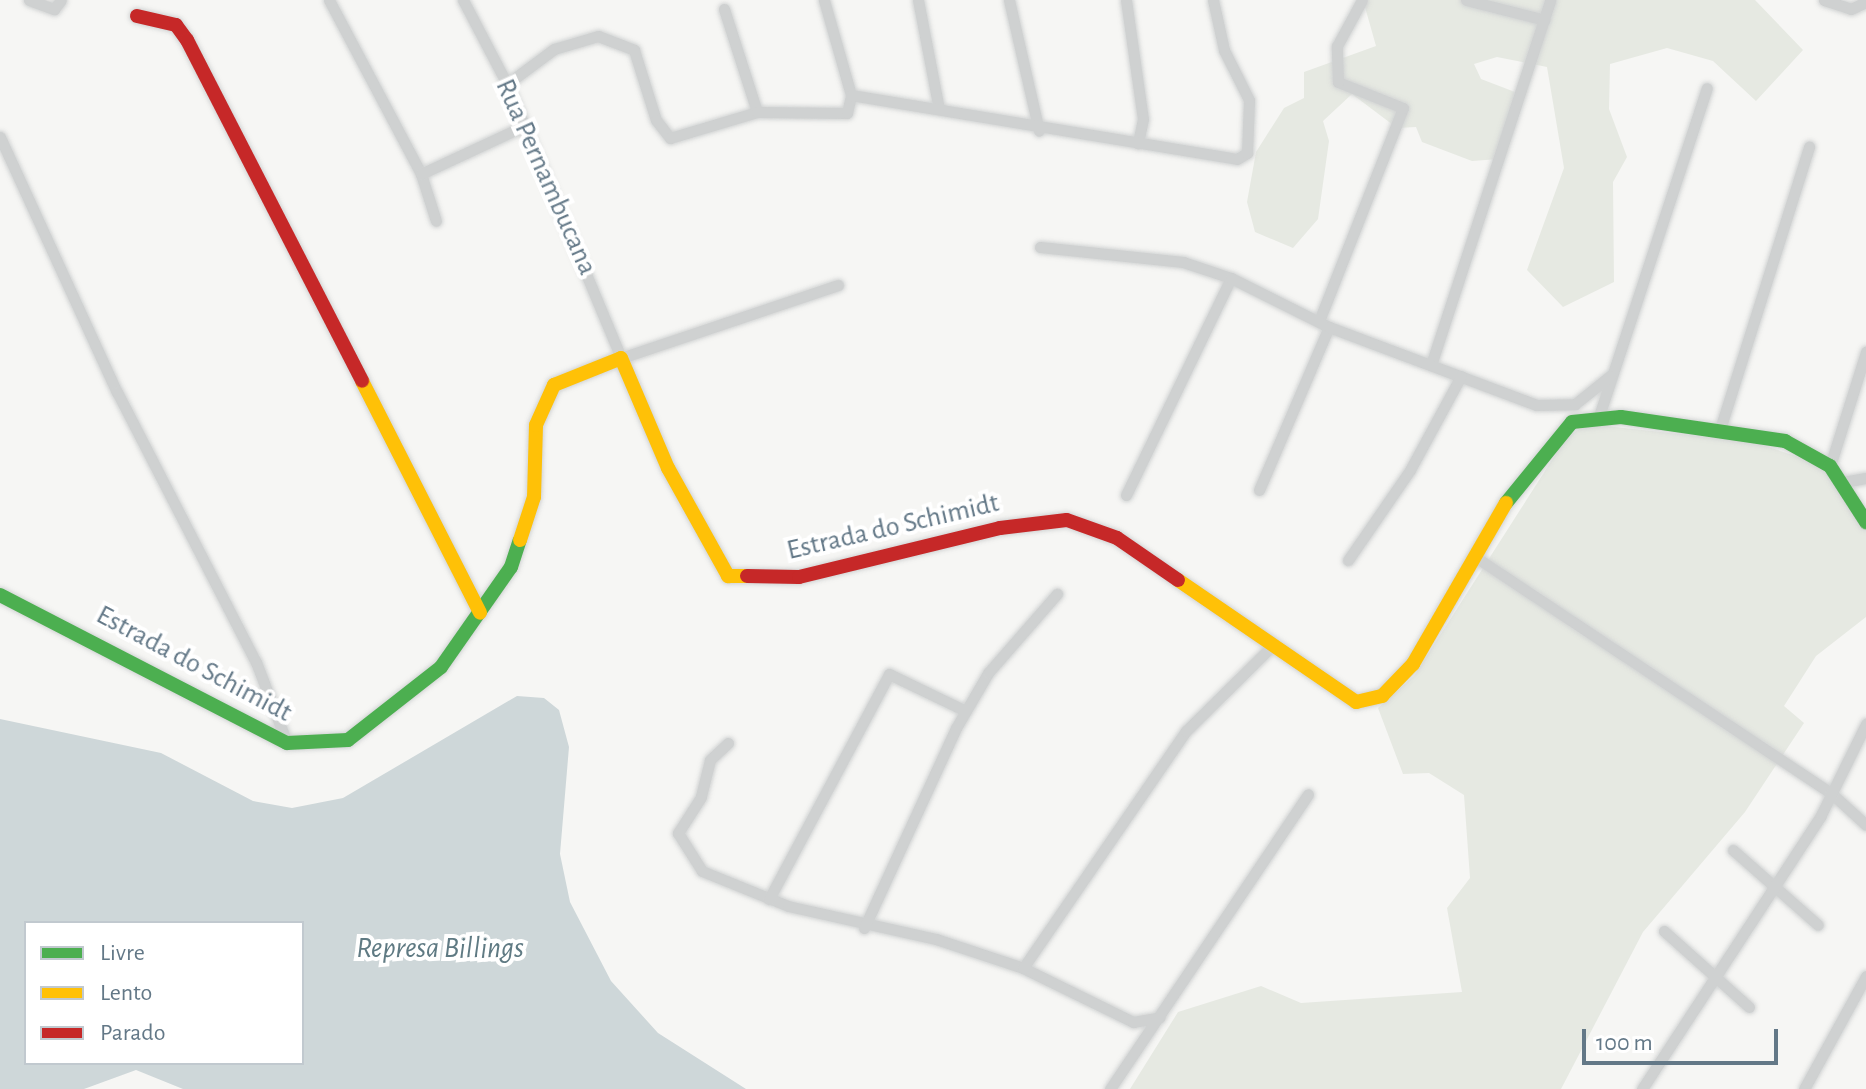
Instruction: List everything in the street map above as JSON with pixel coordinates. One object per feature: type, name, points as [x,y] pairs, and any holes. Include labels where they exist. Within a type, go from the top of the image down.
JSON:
[{"type":"street","points":[[29,0],[54,9],[61,0]]},
{"type":"street","points":[[329,0],[421,174],[436,221]]},
{"type":"street","name":"Rua Pernambucana","points":[[463,0],[507,84],[621,358]]},
{"type":"street","points":[[507,84],[554,49],[598,36],[634,50],[656,120],[670,138],[757,112],[847,113],[851,95],[824,0]]},
{"type":"street","points":[[918,0],[939,109]]},
{"type":"street","points":[[1009,0],[1039,131]]},
{"type":"street","points":[[1126,0],[1143,119],[1138,143]]},
{"type":"street","points":[[851,95],[939,109],[1039,131],[1237,159],[1247,153],[1249,100],[1224,50],[1213,0]]},
{"type":"street","points":[[1259,490],[1403,108],[1338,82],[1337,46],[1362,0]]},
{"type":"street","points":[[1466,0],[1545,20]]},
{"type":"street","points":[[1431,365],[1550,0]]},
{"type":"street","points":[[1824,0],[1851,9],[1866,2]]},
{"type":"street","points":[[724,9],[757,112]]},
{"type":"street","points":[[137,16],[176,25],[187,40],[480,613]]},
{"type":"street","points":[[1599,416],[1707,88]]},
{"type":"street","points":[[421,174],[524,126]]},
{"type":"street","points":[[0,137],[117,392],[256,662],[287,743]]},
{"type":"street","points":[[1721,426],[1809,147]]},
{"type":"street","points":[[1040,247],[1183,262],[1231,278],[1324,324],[1559,409],[1610,376]]},
{"type":"street","points":[[1126,495],[1231,278]]},
{"type":"street","points":[[621,358],[838,285]]},
{"type":"street","points":[[1830,466],[1866,352]]},
{"type":"street","name":"Estrada do Schimidt","points":[[0,595],[287,743],[348,740],[373,726],[441,667],[480,613],[529,525],[541,406],[571,372],[621,358],[668,468],[719,567],[733,579],[799,577],[1000,528],[1067,520],[1117,538],[1345,697],[1372,702],[1413,664],[1474,556],[1558,430],[1599,416],[1721,426],[1785,441],[1830,466],[1866,522]]},
{"type":"street","points":[[1348,560],[1410,470],[1461,376]]},
{"type":"street","points":[[1843,482],[1866,478]]},
{"type":"street","points":[[1474,556],[1831,793],[1866,825]]},
{"type":"street","points":[[864,928],[966,711],[988,673],[1057,594]]},
{"type":"street","points":[[1023,968],[1186,731],[1271,647]]},
{"type":"street","points":[[769,899],[889,674],[966,711]]},
{"type":"street","points":[[1642,1089],[1831,793],[1866,724]]},
{"type":"street","points":[[728,743],[710,760],[701,797],[682,824],[682,849],[702,871],[769,899],[864,928],[936,939],[1023,968],[1133,1022],[1160,1017]]},
{"type":"street","points":[[1110,1089],[1308,794]]},
{"type":"street","points":[[1733,850],[1818,925]]},
{"type":"street","points":[[1664,931],[1749,1007]]},
{"type":"street","points":[[1804,1089],[1866,977]]},
{"type":"shaded area","points":[[1363,0],[1755,0],[1803,50],[1756,101],[1713,61],[1667,48],[1610,64],[1609,109],[1627,157],[1613,182],[1614,282],[1563,307],[1527,270],[1564,168],[1547,67],[1497,57],[1474,64],[1481,79],[1515,92],[1499,159],[1472,161],[1422,142],[1416,127],[1397,128],[1352,94],[1323,121],[1329,141],[1318,219],[1293,248],[1255,232],[1247,202],[1256,152],[1284,108],[1304,98],[1304,72],[1376,46]]},
{"type":"shaded area","points":[[1587,424],[1753,442],[1817,463],[1841,484],[1866,524],[1866,617],[1816,656],[1784,706],[1804,723],[1745,812],[1643,932],[1561,1089],[1130,1089],[1178,1012],[1261,986],[1301,1003],[1462,992],[1447,908],[1470,878],[1464,795],[1429,773],[1403,774],[1378,708],[1414,676],[1566,438]]},
{"type":"water","name":"Represa Billings","points":[[517,696],[544,698],[559,710],[569,747],[560,854],[570,902],[611,981],[658,1033],[746,1089],[183,1089],[136,1070],[84,1089],[0,1089],[0,719],[161,753],[253,801],[292,808],[343,798]]},
{"type":"traffic: fast","points":[[1506,503],[1572,422],[1621,417],[1785,441],[1830,466],[1866,522]]},
{"type":"traffic: fast","points":[[0,595],[287,743],[348,740],[441,667],[511,567],[520,540]]},
{"type":"traffic: slow","points":[[520,540],[534,497],[536,425],[554,385],[621,358],[668,468],[728,576],[747,576]]},
{"type":"traffic: slow","points":[[362,381],[480,613]]},
{"type":"traffic: slow","points":[[1178,580],[1356,702],[1382,696],[1413,664],[1506,503]]},
{"type":"traffic: jam","points":[[137,16],[176,25],[187,40],[362,381]]},
{"type":"traffic: jam","points":[[747,576],[799,577],[1000,528],[1067,520],[1117,538],[1178,580]]}]
